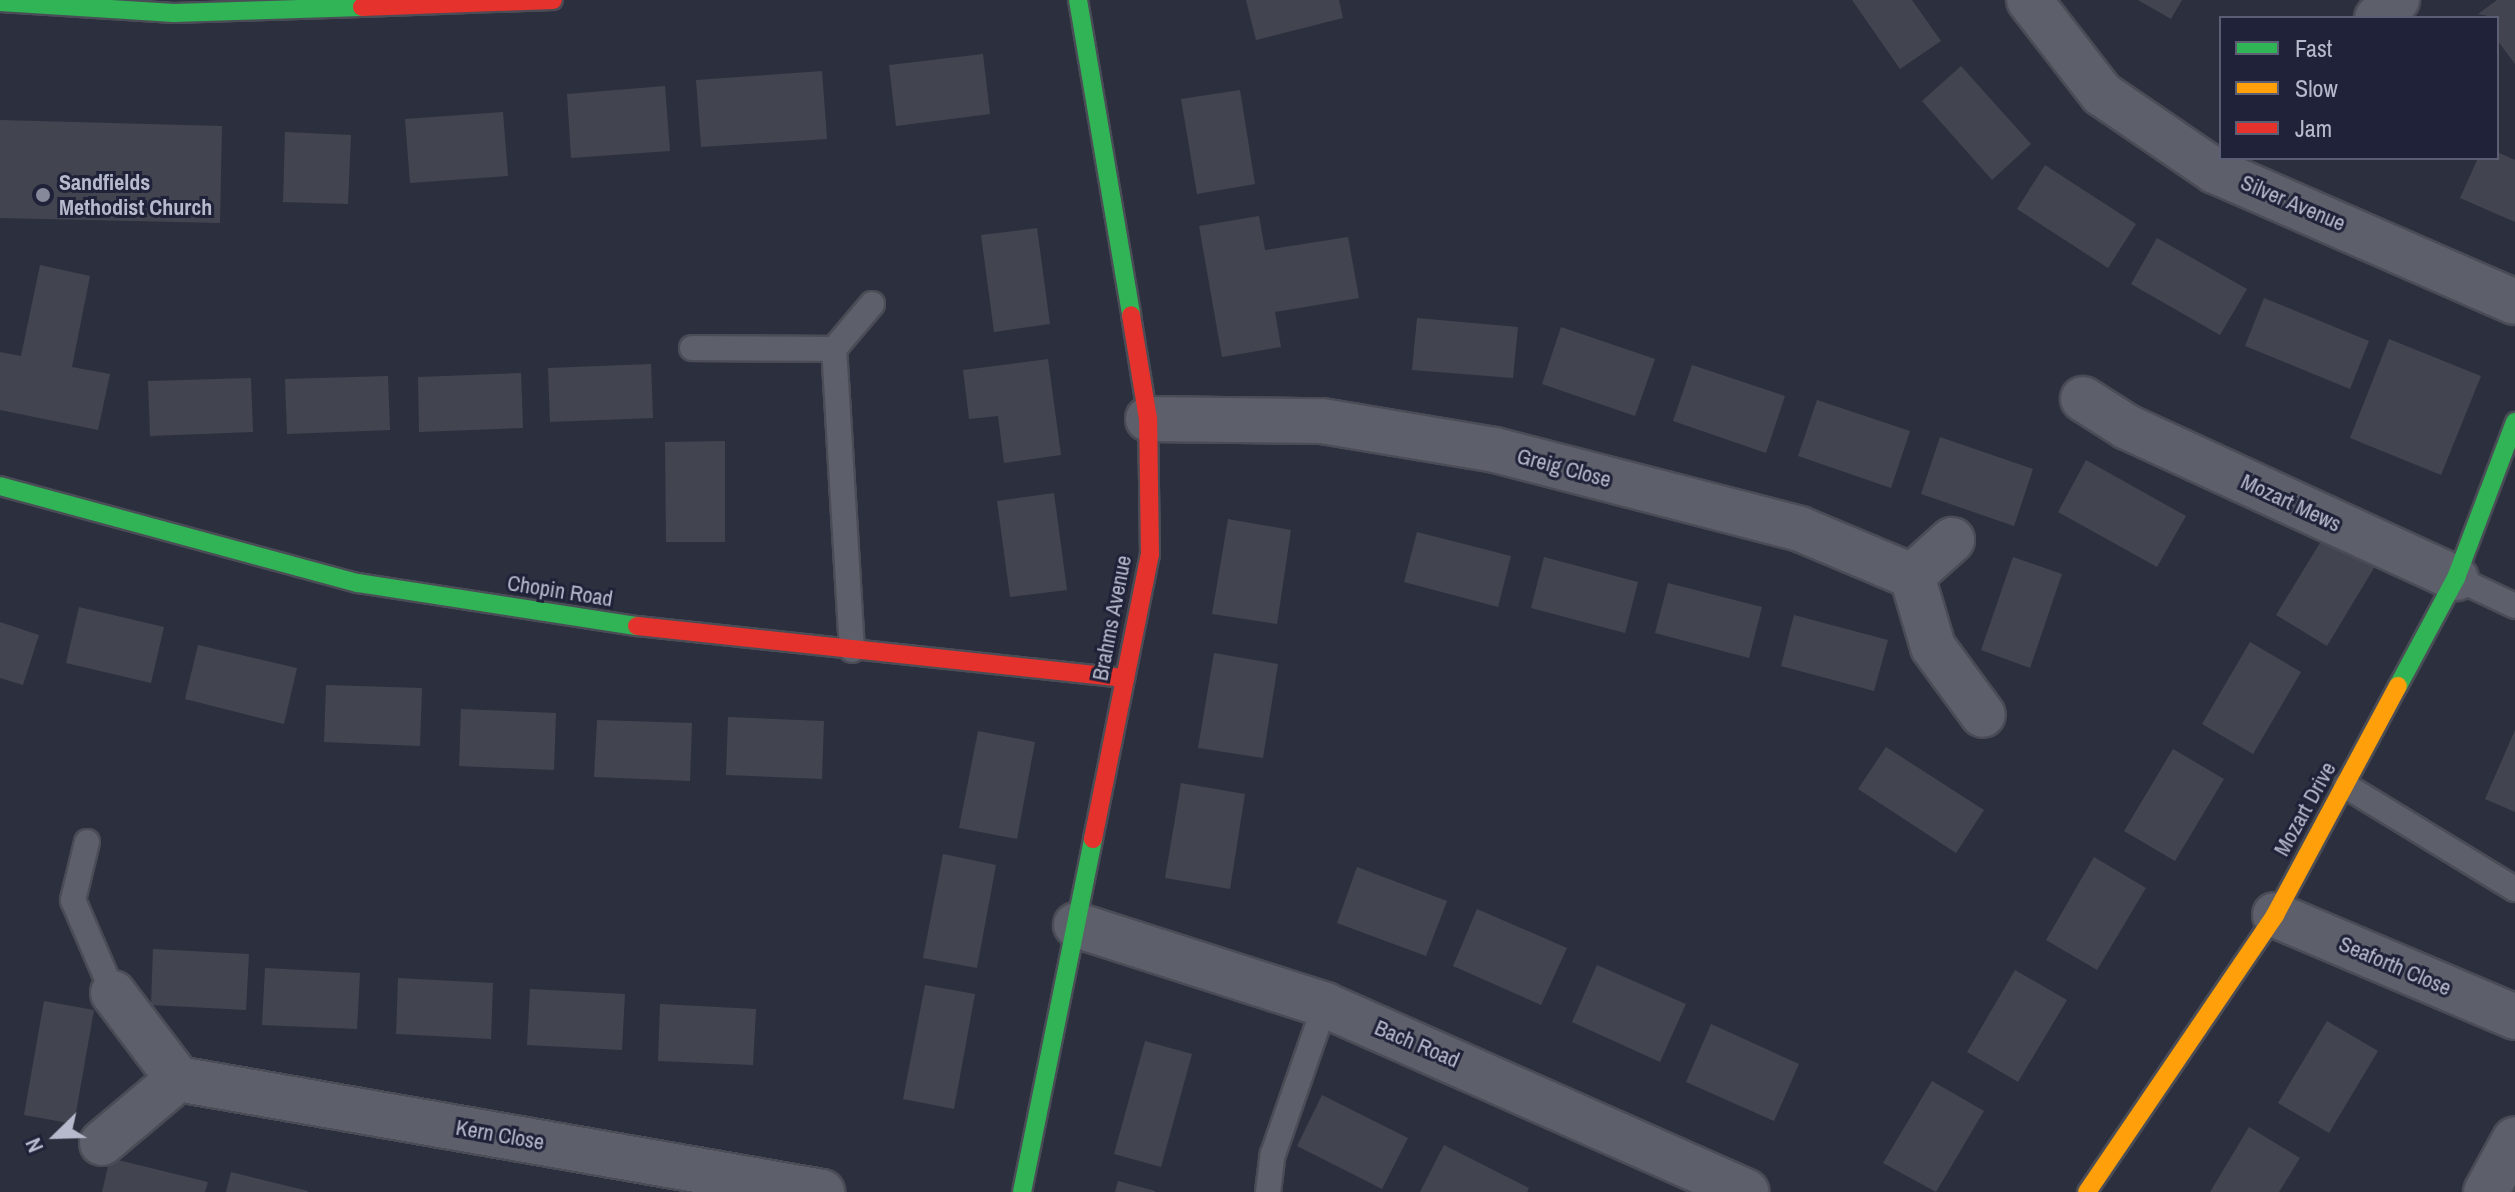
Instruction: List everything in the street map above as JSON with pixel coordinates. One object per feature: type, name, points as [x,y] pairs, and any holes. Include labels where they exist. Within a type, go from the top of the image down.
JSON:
[{"type":"street","points":[[0,2],[174,13],[553,0]]},
{"type":"street","name":"Brahms Avenue","points":[[1022,1192],[1150,555],[1148,419],[1078,0]]},
{"type":"street","name":"Silver Avenue","points":[[2029,0],[2102,94],[2222,164],[2515,302]]},
{"type":"street","points":[[2379,16],[2397,0]]},
{"type":"street","name":"Mozart Mews","points":[[2083,399],[2120,444],[2456,578]]},
{"type":"street","name":"Greig Close","points":[[1148,419],[1322,421],[1495,450],[1800,529],[1912,576]]},
{"type":"street","name":"Mozart Drive","points":[[2087,1192],[2275,915],[2456,578],[2515,422]]},
{"type":"street","name":"Chopin Road","points":[[0,486],[358,583],[600,622],[1125,678]]},
{"type":"street","points":[[1952,540],[1912,576],[1933,647],[1983,715]]},
{"type":"street","name":"Seaforth Close","points":[[2275,915],[2515,1017]]},
{"type":"street","name":"Bach Road","points":[[1076,925],[1325,1005],[1746,1192]]},
{"type":"street","points":[[102,1143],[178,1079],[113,993]]},
{"type":"street","name":"Kern Close","points":[[178,1079],[822,1192]]},
{"type":"street","points":[[2486,1192],[2515,1139]]},
{"type":"lane","points":[[852,650],[834,349],[872,304]]},
{"type":"lane","points":[[692,348],[834,349]]},
{"type":"lane","points":[[2456,578],[2515,606]]},
{"type":"lane","points":[[2346,786],[2515,889]]},
{"type":"lane","points":[[87,842],[73,900],[113,993]]},
{"type":"lane","points":[[1268,1192],[1273,1154],[1325,1005]]},
{"type":"building","points":[[1246,0],[1339,0],[1343,18],[1256,40]]},
{"type":"building","points":[[1852,0],[1912,0],[1941,41],[1900,69]]},
{"type":"building","points":[[2138,0],[2182,0],[2171,19]]},
{"type":"building","points":[[2497,0],[2515,0],[2515,64],[2499,43],[2499,16],[2478,14]]},
{"type":"building","points":[[983,54],[990,114],[896,126],[889,65]]},
{"type":"building","points":[[1961,66],[2031,144],[1992,180],[1922,101]]},
{"type":"building","points":[[822,71],[827,139],[701,147],[696,80]]},
{"type":"building","points":[[665,86],[670,151],[571,158],[567,94]]},
{"type":"building","points":[[1240,90],[1255,184],[1197,194],[1181,99]]},
{"type":"building","points":[[503,112],[508,176],[410,183],[405,119]]},
{"type":"building","points":[[0,120],[222,126],[220,223],[0,218]]},
{"type":"building","points":[[285,132],[351,135],[348,204],[283,202]]},
{"type":"building","points":[[2499,153],[2515,160],[2515,222],[2460,198],[2477,160],[2499,160]]},
{"type":"building","points":[[2045,165],[2136,224],[2108,268],[2017,209]]},
{"type":"building","points":[[1259,216],[1265,250],[1348,237],[1359,298],[1275,312],[1281,347],[1222,357],[1199,226]]},
{"type":"building","points":[[1037,228],[1050,324],[994,332],[981,235]]},
{"type":"building","points":[[2157,238],[2247,289],[2220,335],[2131,284]]},
{"type":"building","points":[[40,265],[90,276],[72,367],[110,374],[98,430],[0,410],[0,352],[21,356]]},
{"type":"building","points":[[2264,298],[2369,341],[2350,389],[2245,346]]},
{"type":"building","points":[[1417,318],[1518,327],[1513,378],[1412,370]]},
{"type":"building","points":[[1561,327],[1655,359],[1635,416],[1542,384]]},
{"type":"building","points":[[2389,339],[2481,376],[2441,475],[2350,438]]},
{"type":"building","points":[[1048,359],[1061,455],[1004,463],[998,416],[969,419],[963,370]]},
{"type":"building","points":[[651,364],[653,418],[550,422],[548,368]]},
{"type":"building","points":[[1692,365],[1785,396],[1766,453],[1673,421]]},
{"type":"building","points":[[521,373],[523,428],[419,432],[418,377]]},
{"type":"building","points":[[388,376],[390,430],[287,434],[285,379]]},
{"type":"building","points":[[251,378],[253,432],[150,436],[148,381]]},
{"type":"building","points":[[1817,400],[1910,431],[1891,488],[1798,456]]},
{"type":"building","points":[[1940,437],[2033,469],[2014,526],[1921,494]]},
{"type":"building","points":[[725,441],[725,542],[666,542],[665,442]]},
{"type":"building","points":[[2086,460],[2186,516],[2157,567],[2058,512]]},
{"type":"building","points":[[1054,493],[1067,590],[1010,597],[997,501]]},
{"type":"building","points":[[1228,519],[1291,530],[1277,624],[1212,614]]},
{"type":"building","points":[[1417,532],[1511,556],[1498,607],[1404,582]]},
{"type":"building","points":[[2326,533],[2377,563],[2327,646],[2276,615]]},
{"type":"building","points":[[1544,557],[1638,582],[1625,633],[1531,608]]},
{"type":"building","points":[[2013,557],[2062,574],[2030,668],[1981,650]]},
{"type":"building","points":[[1668,583],[1762,607],[1749,658],[1655,633]]},
{"type":"building","points":[[79,607],[164,627],[151,683],[66,663]]},
{"type":"building","points":[[1794,615],[1888,640],[1874,691],[1781,666]]},
{"type":"building","points":[[0,622],[39,635],[23,685],[0,678]]},
{"type":"building","points":[[2250,642],[2301,672],[2253,754],[2202,724]]},
{"type":"building","points":[[198,645],[297,668],[284,724],[185,699]]},
{"type":"building","points":[[1214,653],[1278,664],[1263,758],[1198,748]]},
{"type":"building","points":[[326,685],[422,688],[420,746],[324,742]]},
{"type":"building","points":[[461,709],[556,713],[554,770],[459,766]]},
{"type":"building","points":[[728,717],[824,721],[822,779],[726,775]]},
{"type":"building","points":[[597,720],[692,723],[690,781],[594,777]]},
{"type":"building","points":[[2515,730],[2515,812],[2485,799]]},
{"type":"building","points":[[978,731],[1035,742],[1017,839],[959,828]]},
{"type":"building","points":[[1886,747],[1984,810],[1956,853],[1858,789]]},
{"type":"building","points":[[2173,749],[2224,779],[2175,861],[2124,831]]},
{"type":"building","points":[[1181,783],[1245,794],[1230,889],[1165,878]]},
{"type":"building","points":[[943,854],[996,865],[977,968],[923,958]]},
{"type":"building","points":[[2094,857],[2146,888],[2097,970],[2046,940]]},
{"type":"building","points":[[1357,867],[1447,901],[1426,956],[1337,923]]},
{"type":"building","points":[[1477,909],[1567,948],[1541,1005],[1453,966]]},
{"type":"building","points":[[153,949],[249,954],[246,1010],[151,1005]]},
{"type":"building","points":[[1597,965],[1686,1004],[1660,1062],[1572,1022]]},
{"type":"building","points":[[265,968],[360,973],[357,1029],[262,1025]]},
{"type":"building","points":[[2015,970],[2067,1000],[2018,1082],[1967,1052]]},
{"type":"building","points":[[398,978],[493,983],[491,1039],[396,1034]]},
{"type":"building","points":[[925,985],[975,994],[954,1109],[903,1099]]},
{"type":"building","points":[[530,989],[625,994],[622,1050],[527,1045]]},
{"type":"building","points":[[44,1001],[94,1010],[74,1124],[24,1115]]},
{"type":"building","points":[[660,1004],[756,1009],[753,1065],[658,1061]]},
{"type":"building","points":[[2327,1021],[2378,1051],[2329,1133],[2278,1103]]},
{"type":"building","points":[[1711,1024],[1799,1064],[1774,1121],[1686,1082]]},
{"type":"building","points":[[1145,1041],[1192,1054],[1161,1167],[1114,1154]]},
{"type":"building","points":[[1932,1081],[1984,1111],[1936,1192],[1883,1163]]},
{"type":"building","points":[[1322,1095],[1408,1138],[1382,1189],[1297,1146]]},
{"type":"building","points":[[2249,1127],[2300,1158],[2279,1192],[2210,1192]]},
{"type":"building","points":[[1444,1145],[1529,1188],[1527,1192],[1420,1192]]},
{"type":"building","points":[[110,1158],[208,1182],[205,1192],[102,1192]]},
{"type":"building","points":[[231,1172],[308,1191],[308,1192],[226,1192]]},
{"type":"building","points":[[1118,1181],[1155,1191],[1155,1192],[1115,1192]]},
{"type":"traffic: fast","points":[[1078,0],[1131,315]]},
{"type":"traffic: fast","points":[[0,2],[174,13],[362,7]]},
{"type":"traffic: fast","points":[[2398,686],[2456,578],[2515,422]]},
{"type":"traffic: fast","points":[[0,486],[358,583],[637,626]]},
{"type":"traffic: fast","points":[[1022,1192],[1093,839]]},
{"type":"traffic: slow","points":[[2087,1192],[2275,915],[2398,686]]},
{"type":"traffic: jam","points":[[362,7],[553,0]]},
{"type":"traffic: jam","points":[[1093,839],[1150,555],[1148,419],[1131,315]]},
{"type":"traffic: jam","points":[[637,626],[1125,678]]},
{"type":"place","name":"Sandfields Methodist Church","points":[[43,195]]}]
